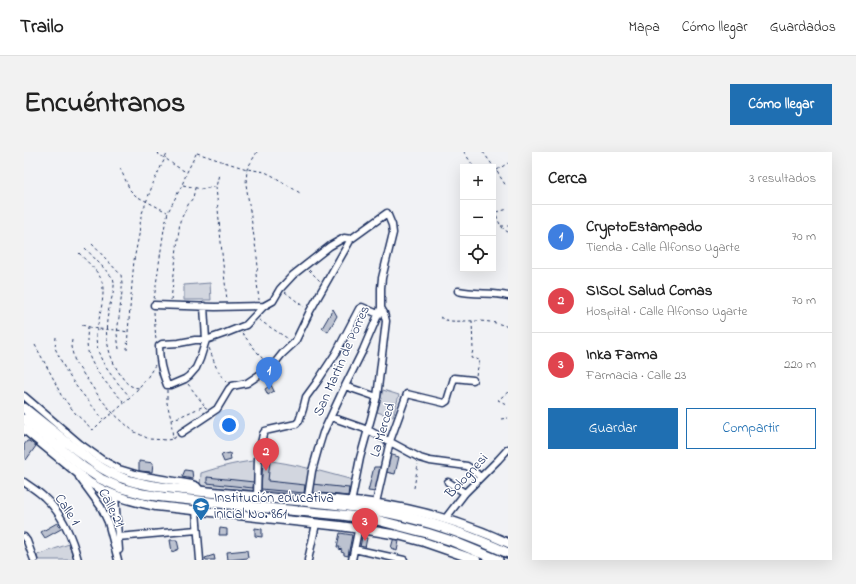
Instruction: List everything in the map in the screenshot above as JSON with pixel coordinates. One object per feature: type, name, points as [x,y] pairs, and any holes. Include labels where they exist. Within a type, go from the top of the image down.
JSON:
[{"type":"highway","points":[[24,408],[87,459],[124,479],[146,485],[257,497],[351,504],[401,526],[459,544],[498,560]]},
{"type":"highway","points":[[24,419],[83,467],[122,488],[143,494],[163,497],[363,510],[375,507],[456,531],[508,553]]},
{"type":"main road","points":[[25,433],[90,483],[115,496],[135,502],[196,511],[359,528],[398,535],[424,542],[476,560]]},
{"type":"main road","points":[[375,507],[396,507],[445,519],[508,544]]},
{"type":"street","name":"San Martin de Porres","points":[[351,239],[387,213],[392,225],[393,234],[382,278],[380,311],[364,350],[323,433],[312,471],[308,496],[351,504]]},
{"type":"street","points":[[180,433],[217,409],[232,386],[252,381],[269,368],[295,342],[324,285],[351,239],[344,238],[339,240],[293,275],[280,289],[273,301],[262,307],[246,324],[206,340],[162,344],[159,346],[159,358],[163,377],[167,385],[171,385],[184,379],[196,368],[206,340],[204,306]]},
{"type":"street","points":[[458,291],[471,294],[502,294],[508,296]]},
{"type":"street","points":[[154,305],[262,307]]},
{"type":"street","points":[[257,497],[258,458],[263,434],[265,431],[296,424],[299,421],[306,397],[336,353],[362,307],[384,313],[386,321],[377,397],[360,458],[351,504]]},
{"type":"street","name":"La Merced","points":[[375,507],[390,441],[407,394],[444,403],[447,401],[454,378],[473,380]]},
{"type":"street","points":[[345,386],[377,397]]},
{"type":"street","points":[[24,396],[80,444],[101,459],[119,469],[192,484],[197,486],[201,491]]},
{"type":"street","points":[[331,417],[368,430],[420,458],[430,461],[467,466],[480,477]]},
{"type":"street","name":"Bolognesi","points":[[445,519],[465,493],[508,449]]},
{"type":"street","name":"Calle 21","points":[[74,471],[101,507],[108,522],[119,560]]},
{"type":"street","name":"Calle 1","points":[[24,482],[43,496],[52,505],[68,532],[78,560]]},
{"type":"street","points":[[448,482],[465,493]]},
{"type":"street","name":"Calle 21","points":[[115,496],[119,560]]},
{"type":"street","points":[[352,560],[363,510]]},
{"type":"street","points":[[196,511],[200,560]]},
{"type":"street","points":[[308,560],[316,524]]},
{"type":"street","points":[[118,536],[197,530]]},
{"type":"street","points":[[24,537],[34,560]]},
{"type":"street","points":[[354,549],[404,560]]},
{"type":"path","points":[[158,152],[159,155],[187,172]]},
{"type":"path","points":[[128,350],[134,260],[141,216],[154,181],[168,152]]},
{"type":"path","points":[[159,346],[156,341],[154,305],[155,287],[164,229],[168,212],[197,152],[206,157],[247,169],[265,172],[300,193]]},
{"type":"path","points":[[257,152],[247,169],[247,190],[257,257],[258,267],[256,274],[262,307]]},
{"type":"path","points":[[464,152],[472,164]]},
{"type":"path","points":[[483,152],[492,164]]},
{"type":"path","points":[[506,186],[496,170],[508,163]]},
{"type":"path","points":[[120,168],[130,190],[136,196],[168,212]]},
{"type":"path","points":[[219,174],[216,187],[228,307]]},
{"type":"path","points":[[182,185],[201,189],[216,187]]},
{"type":"path","points":[[171,305],[180,221],[189,202],[193,198],[195,188]]},
{"type":"path","points":[[494,200],[498,220],[501,226],[508,232]]},
{"type":"path","points":[[497,212],[508,209]]},
{"type":"path","points":[[501,226],[508,226]]},
{"type":"path","points":[[92,244],[121,275],[122,292],[117,330],[119,349]]},
{"type":"path","points":[[86,248],[114,281],[114,288],[107,315],[106,329],[110,355],[123,378],[131,387],[139,388]]},
{"type":"path","points":[[80,253],[99,275],[103,282],[104,289],[96,342],[98,353],[112,376],[130,398]]},
{"type":"path","points":[[305,266],[324,285]]},
{"type":"path","points":[[280,289],[310,311]]},
{"type":"path","points":[[254,316],[295,342]]},
{"type":"path","points":[[440,318],[455,321],[472,320],[495,323],[508,327]]},
{"type":"path","points":[[472,320],[473,350],[471,358],[480,360],[475,378],[473,380]]},
{"type":"path","points":[[82,325],[97,329],[128,332]]},
{"type":"path","points":[[88,327],[88,354],[94,366],[108,385],[125,403]]},
{"type":"path","points":[[237,328],[246,337],[269,368]]},
{"type":"path","points":[[56,337],[55,348],[66,371],[103,420]]},
{"type":"path","points":[[72,340],[71,346],[75,362],[100,398],[113,413],[133,431],[149,439],[167,440],[173,439],[180,433]]},
{"type":"path","points":[[206,340],[219,373],[223,379],[232,386]]},
{"type":"path","points":[[35,345],[61,395],[76,414],[93,430],[130,398],[147,378],[159,358]]},
{"type":"path","points":[[184,379],[211,414]]},
{"type":"path","points":[[167,385],[167,403],[173,439]]},
{"type":"path","points":[[508,392],[498,400],[508,405]]},
{"type":"path","points":[[170,419],[179,417],[204,406]]},
{"type":"path","points":[[501,419],[508,418]]},
{"type":"path","points":[[414,488],[420,458]]},
{"type":"shaded area","points":[[210,283],[211,300],[184,300],[184,285]]},
{"type":"shaded area","points":[[383,390],[399,395],[393,417],[377,412]]},
{"type":"shaded area","points":[[262,460],[297,466],[353,480],[349,498],[200,486],[201,473],[231,465]]},
{"type":"shaded area","points":[[69,544],[74,560],[38,560],[37,555]]},
{"type":"building","points":[[333,309],[337,316],[328,332],[322,328]]},
{"type":"building","points":[[271,385],[274,391],[268,395],[265,389]]},
{"type":"building","points":[[27,441],[36,446],[26,460],[24,458],[24,445]]},
{"type":"building","points":[[230,453],[231,460],[224,462],[221,455]]},
{"type":"building","points":[[389,454],[399,457],[395,474],[386,472]]},
{"type":"building","points":[[139,461],[153,463],[152,472],[139,471]]},
{"type":"building","points":[[263,461],[270,461],[268,481],[305,485],[304,493],[261,489]]},
{"type":"building","points":[[374,467],[380,467],[376,492],[368,491]]},
{"type":"building","points":[[185,470],[192,471],[193,479],[182,477]]},
{"type":"building","points":[[207,477],[254,482],[253,488],[207,483]]},
{"type":"building","points":[[312,484],[349,488],[348,496],[311,492]]},
{"type":"building","points":[[57,523],[61,529],[45,538],[41,532]]},
{"type":"building","points":[[220,528],[227,529],[227,535],[219,535]]},
{"type":"building","points":[[255,528],[262,529],[262,537],[255,536]]},
{"type":"building","points":[[340,533],[352,535],[348,556],[341,552],[342,550],[339,549],[340,547],[337,547]]},
{"type":"building","points":[[362,537],[367,538],[365,548],[360,547]]},
{"type":"building","points":[[394,537],[399,541],[397,551],[391,548]]},
{"type":"building","points":[[170,540],[177,540],[179,549],[172,552]]},
{"type":"building","points":[[247,550],[248,558],[228,560],[227,552]]},
{"type":"building","points":[[214,555],[215,560],[206,560],[205,558]]},
{"type":"place","name":"CryptoEstampado","points":[[269,390]]},
{"type":"place","name":"SISOL Salud Comas","points":[[266,471]]},
{"type":"place","name":"Institución educativa inicial No. 861","points":[[201,521]]},
{"type":"place","name":"Inka Farma","points":[[365,541]]}]
